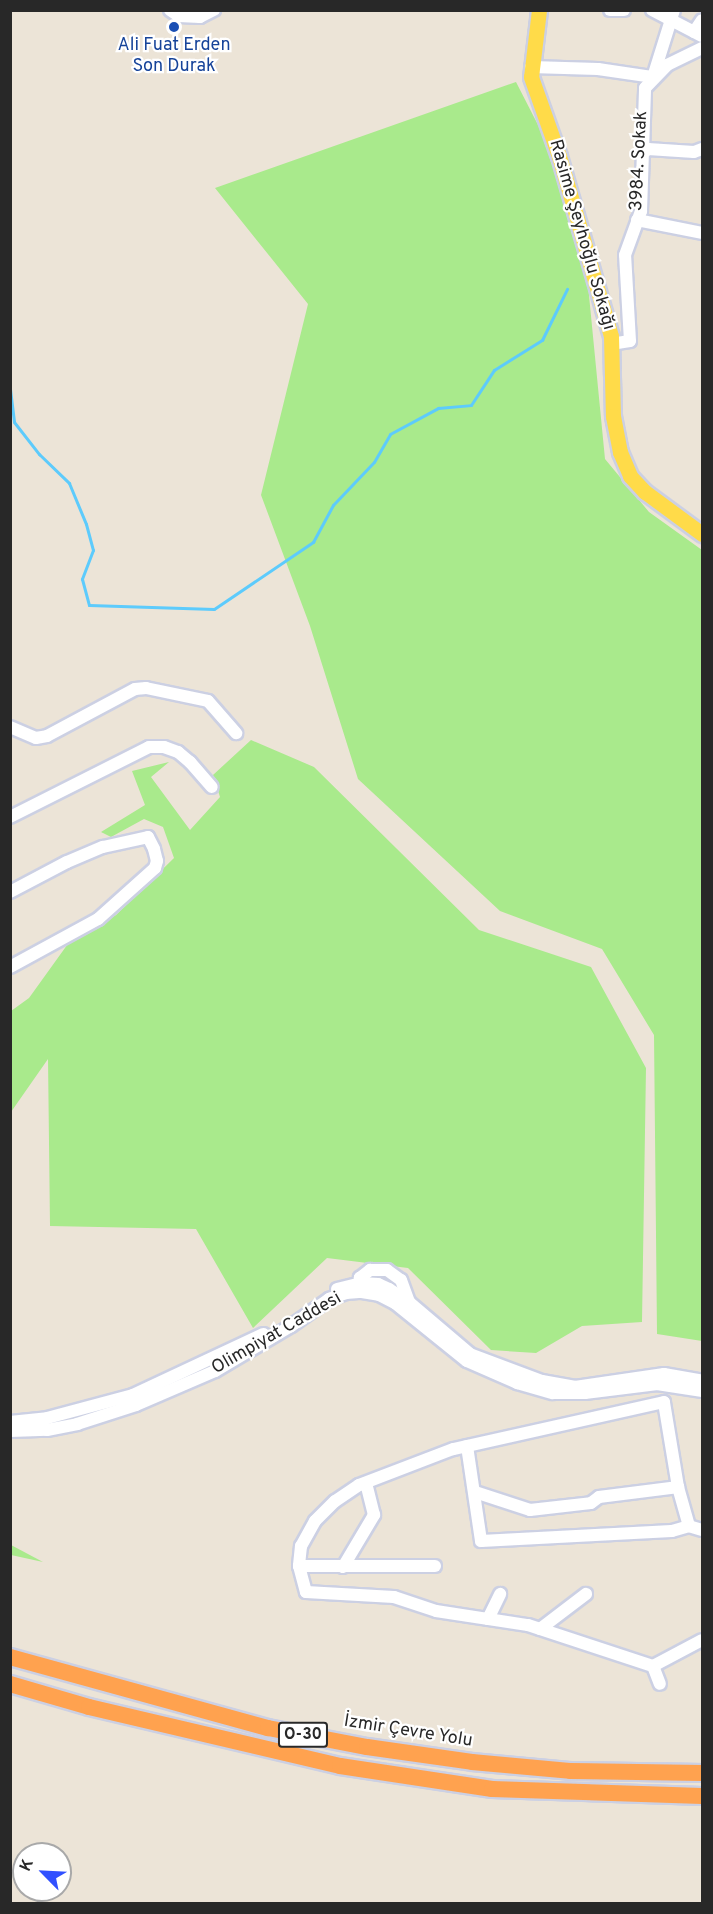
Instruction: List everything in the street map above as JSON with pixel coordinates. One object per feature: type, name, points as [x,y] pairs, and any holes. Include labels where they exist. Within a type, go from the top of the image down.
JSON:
[{"type":"highway","name":"İzmir Çevre Yolu","points":[[10,1657],[268,1728],[367,1747],[472,1762],[603,1772],[702,1773]]},
{"type":"highway","name":"O-30","points":[[10,1684],[89,1707],[340,1767],[492,1789],[702,1796]]},
{"type":"highway","points":[[603,1772],[702,1764]]},
{"type":"highway","points":[[601,1793],[670,1807],[702,1806]]},
{"type":"main road","name":"Rasime Şeyhoğlu Sokağı","points":[[539,10],[531,77],[559,156],[601,299],[611,344],[613,416],[620,452],[630,476],[645,492],[702,534]]},
{"type":"street","points":[[170,10],[179,16],[200,17],[214,10]]},
{"type":"street","points":[[610,10],[624,10]]},
{"type":"street","points":[[652,10],[672,15],[698,34],[702,20]]},
{"type":"street","name":"3984. Sokak","points":[[611,344],[630,341],[626,305],[625,255],[640,211],[643,100],[645,88],[653,77],[672,15]]},
{"type":"street","points":[[531,67],[598,69],[653,77],[667,65],[702,48]]},
{"type":"street","points":[[642,154],[648,149],[694,152],[702,149]]},
{"type":"street","points":[[637,220],[702,233]]},
{"type":"street","points":[[10,727],[36,738],[47,736],[135,689],[146,688],[208,701],[236,733]]},
{"type":"street","points":[[10,817],[149,747],[164,747],[177,752],[190,762],[212,787]]},
{"type":"street","points":[[10,892],[67,862],[103,847],[148,837],[154,849],[157,861],[155,868],[98,920],[10,967]]},
{"type":"street","points":[[361,1283],[367,1290],[379,1295]]},
{"type":"street","name":"Olimpiyat Caddesi","points":[[10,1422],[47,1418],[133,1395],[266,1333],[329,1292],[361,1283],[378,1284],[409,1302],[470,1354],[542,1382],[575,1387],[664,1374],[702,1381]]},
{"type":"street","name":"Olimpiyat Caddesi","points":[[10,1431],[47,1430],[76,1424],[136,1405],[215,1371],[291,1326],[329,1299],[346,1293],[379,1295],[395,1303],[466,1361],[517,1383],[553,1393],[585,1393],[657,1384],[702,1391]]},
{"type":"street","points":[[688,1526],[678,1487],[664,1402],[467,1446],[366,1483],[335,1501],[315,1521],[301,1546],[299,1566],[306,1592],[394,1597],[436,1611],[540,1629],[653,1666],[702,1640]]},
{"type":"street","points":[[467,1446],[481,1541],[672,1531],[688,1526],[702,1530]]},
{"type":"street","points":[[343,1567],[374,1515],[366,1483]]},
{"type":"street","points":[[475,1492],[530,1510],[591,1503],[599,1497],[678,1487]]},
{"type":"street","points":[[299,1566],[435,1566]]},
{"type":"street","points":[[488,1619],[500,1594]]},
{"type":"street","points":[[540,1629],[585,1594]]},
{"type":"street","points":[[653,1666],[660,1684]]},
{"type":"green space","points":[[516,82],[556,160],[587,275],[605,459],[649,512],[702,550],[702,1341],[657,1334],[654,1035],[602,949],[500,911],[358,779],[310,626],[261,495],[308,304],[215,188]]},
{"type":"green space","points":[[251,740],[314,767],[479,930],[591,967],[646,1068],[642,1322],[582,1326],[536,1353],[491,1350],[408,1268],[327,1258],[253,1328],[196,1229],[50,1226],[48,1059],[11,1112],[11,1011],[29,998],[70,941],[116,915],[174,858],[163,827],[144,819],[111,837],[101,832],[145,805],[132,771],[169,762],[151,777],[190,830],[220,797],[213,775]]},
{"type":"green space","points":[[11,1545],[43,1562],[11,1555]]},
{"type":"waterway","points":[[10,389],[14,422],[39,454],[69,483],[86,524],[93,550],[82,579],[89,605],[214,609],[313,542],[333,505],[374,462],[390,434],[438,408],[471,405],[494,370],[542,340],[567,289]]},
{"type":"place","name":"Ali Fuat Erden Son Durak","points":[[174,27]]}]
